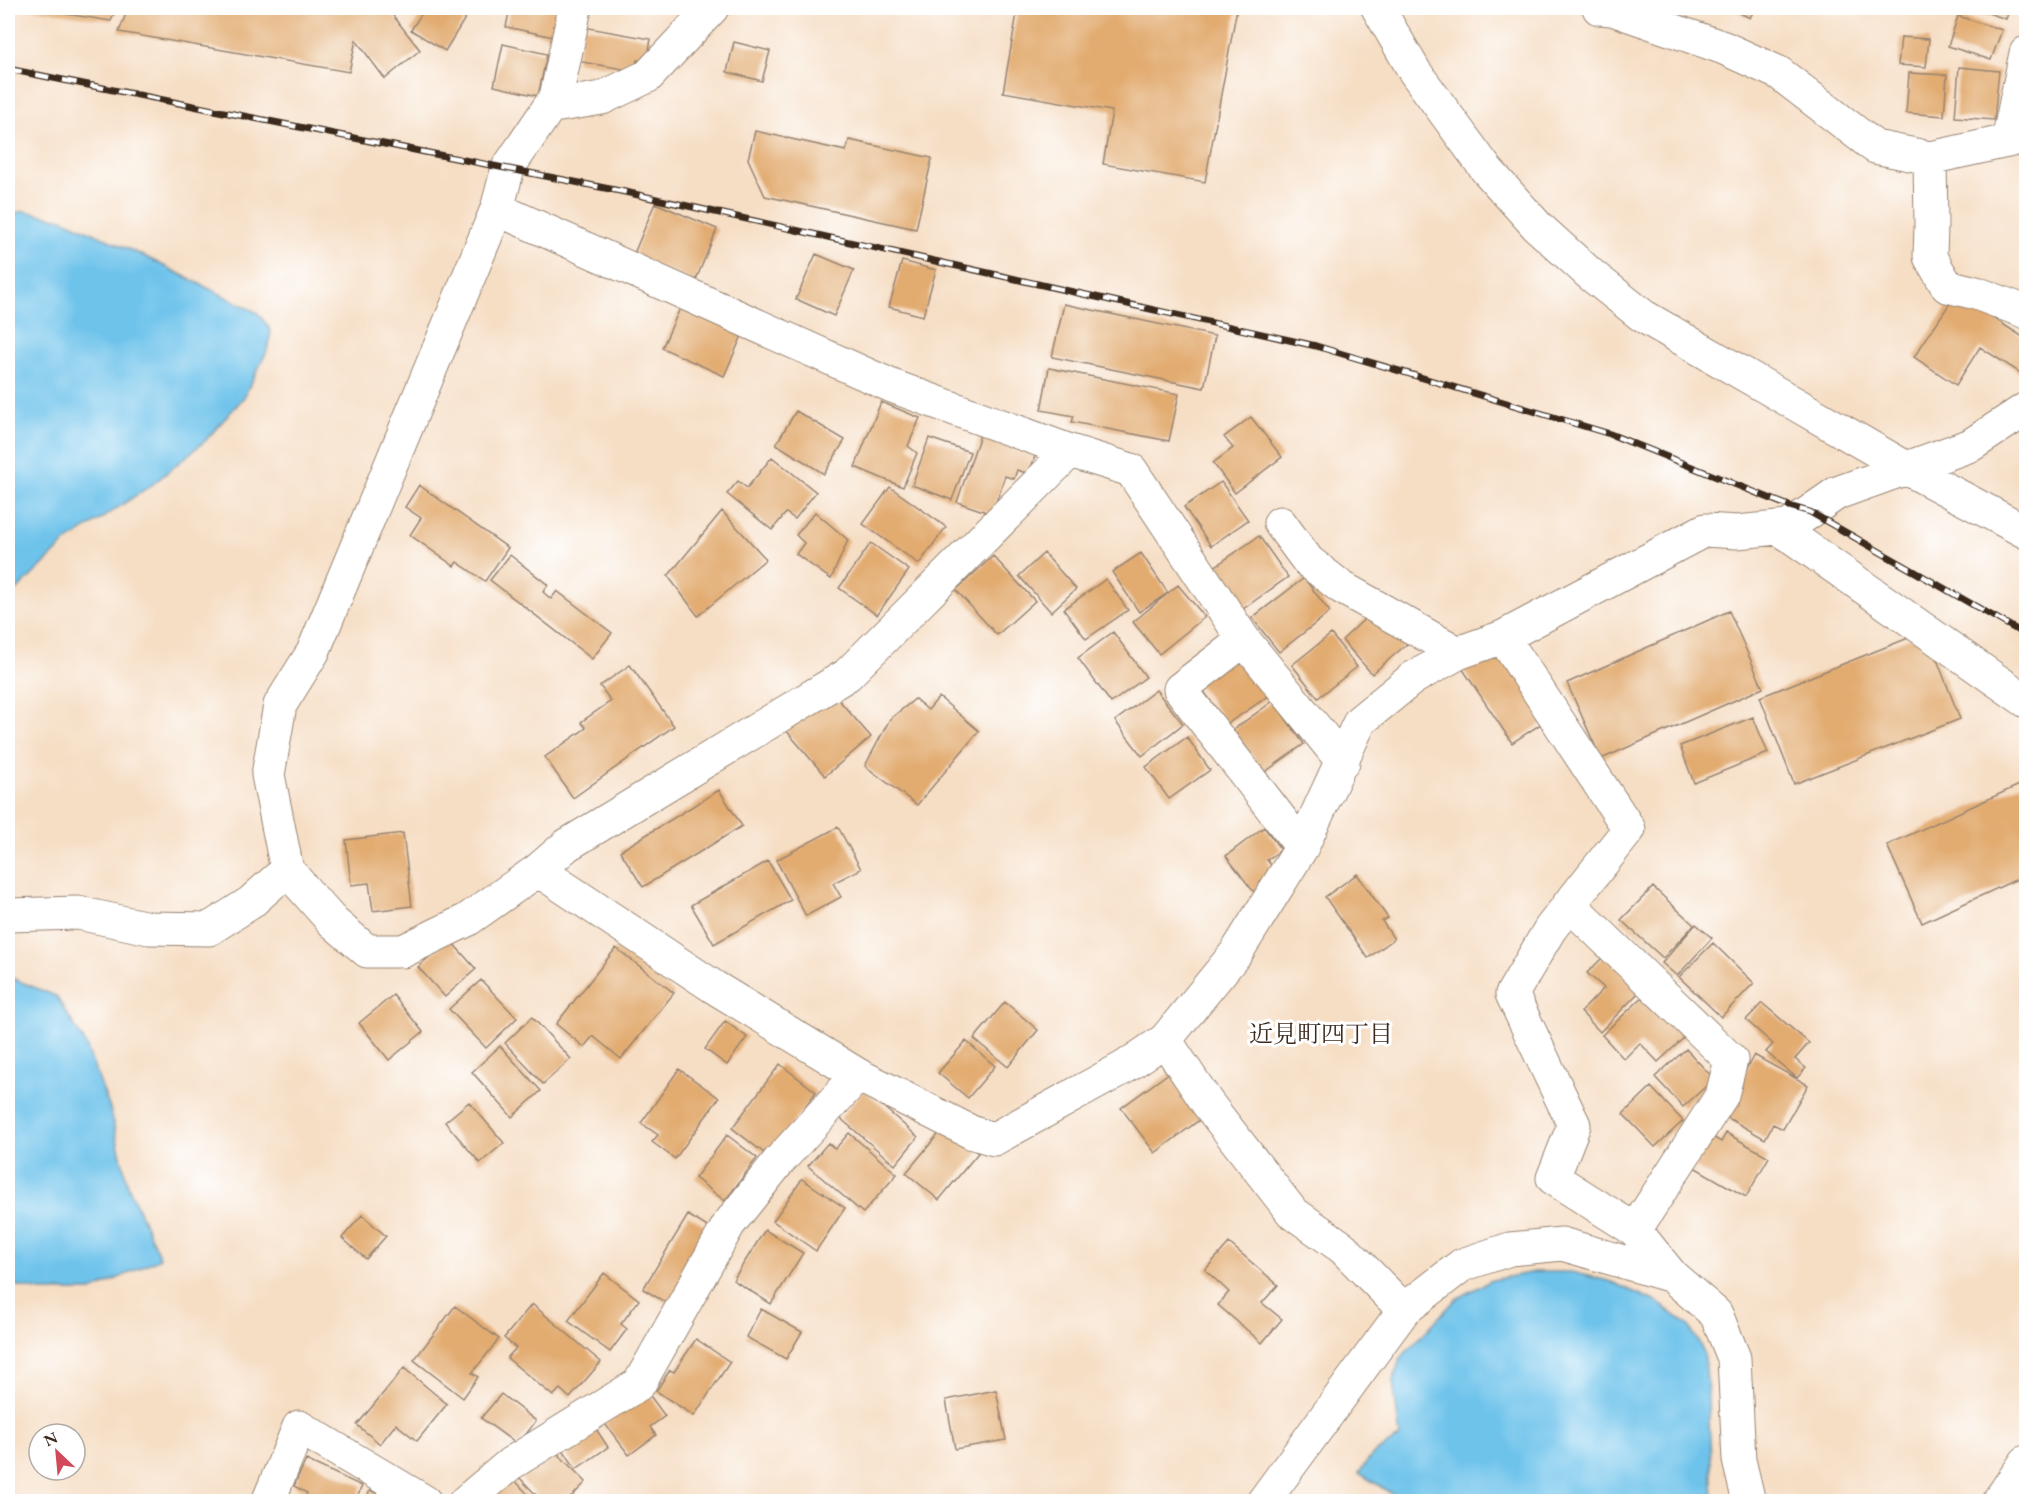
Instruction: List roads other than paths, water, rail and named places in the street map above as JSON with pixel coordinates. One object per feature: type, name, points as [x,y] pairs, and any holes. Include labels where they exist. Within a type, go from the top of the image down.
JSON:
[{"type":"street","points":[[575,8],[556,97],[508,168],[497,208],[313,652],[280,705],[268,775],[287,870],[333,922],[367,951],[403,951],[466,920],[538,870],[567,845],[847,675],[1070,451]]},
{"type":"street","points":[[556,97],[560,105],[602,98],[648,76],[712,8]]},
{"type":"street","points":[[1378,8],[1415,72],[1486,169],[1537,226],[1590,274],[1643,316],[1908,469],[2026,532]]},
{"type":"street","points":[[1599,8],[1612,9],[1724,48],[1779,74],[1875,147],[1930,158],[2017,139],[2026,53]]},
{"type":"street","points":[[1930,158],[1930,257],[1947,286],[1976,293],[2026,312]]},
{"type":"street","points":[[497,208],[892,386],[1070,451],[1131,470],[1244,640],[1343,762]]},
{"type":"street","points":[[538,870],[714,987],[858,1075],[973,1133],[994,1139],[1125,1067],[1165,1040],[1236,953],[1302,847],[1360,721],[1413,678],[1458,653],[1503,636],[1705,530],[1737,532],[1788,527],[1837,493],[1971,446],[2026,409]]},
{"type":"street","points":[[1280,523],[1308,561],[1341,587],[1458,653]]},
{"type":"street","points":[[1779,528],[2026,700]]},
{"type":"street","points":[[1503,636],[1629,829],[1550,929],[1512,994],[1574,1125],[1553,1178],[1635,1230],[1672,1276],[1716,1314],[1734,1358],[1739,1460],[1749,1502]]},
{"type":"street","points":[[1244,640],[1180,689],[1302,847]]},
{"type":"street","points":[[8,915],[78,913],[149,928],[209,929],[250,903],[287,870]]},
{"type":"street","points":[[1569,904],[1731,1060],[1722,1095],[1635,1230]]},
{"type":"street","points":[[1165,1040],[1208,1104],[1292,1212],[1343,1248],[1404,1310]]},
{"type":"street","points":[[465,1502],[510,1464],[639,1384],[729,1224],[779,1161],[858,1075]]},
{"type":"street","points":[[1263,1502],[1404,1310],[1461,1265],[1510,1249],[1562,1244],[1672,1276]]},
{"type":"street","points":[[268,1502],[299,1427],[425,1502]]},
{"type":"street","points":[[1998,1502],[2026,1462]]},
{"type":"water","points":[[23,211],[62,219],[146,257],[258,313],[271,331],[267,351],[244,397],[205,441],[153,484],[65,543],[8,599],[8,215]]},
{"type":"water","points":[[8,979],[14,979],[56,996],[85,1043],[110,1109],[128,1186],[160,1258],[92,1291],[41,1291],[8,1284]]},
{"type":"water","points":[[1535,1272],[1571,1272],[1609,1281],[1657,1302],[1689,1326],[1704,1352],[1713,1501],[1403,1501],[1359,1473],[1372,1455],[1400,1437],[1393,1381],[1400,1359],[1456,1299],[1492,1280]]},
{"type":"railway","points":[[8,69],[625,192],[1316,346],[1610,434],[1789,506],[1810,512],[2026,635]]},
{"type":"district","name":"近見町四丁目","points":[[1321,1033]]}]
